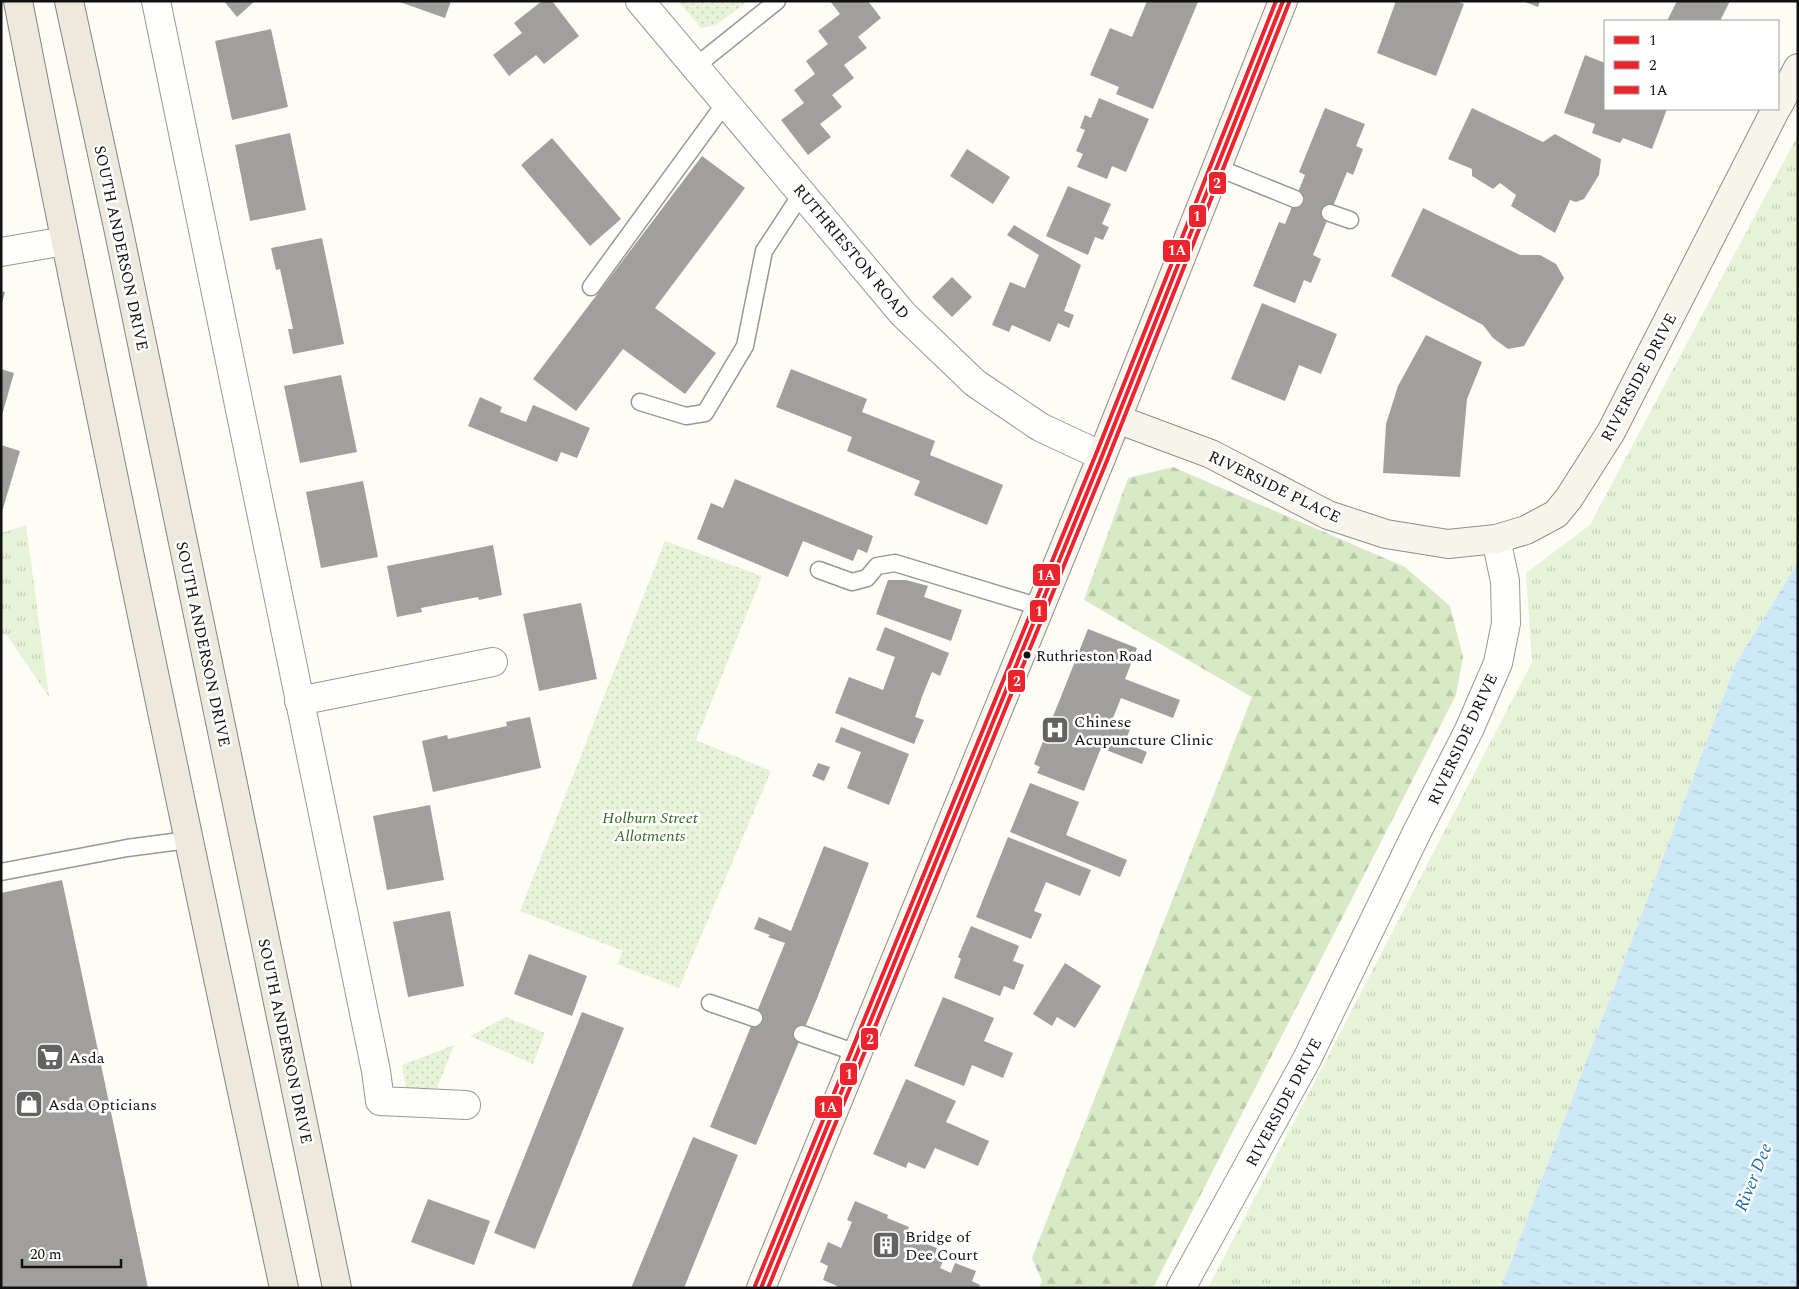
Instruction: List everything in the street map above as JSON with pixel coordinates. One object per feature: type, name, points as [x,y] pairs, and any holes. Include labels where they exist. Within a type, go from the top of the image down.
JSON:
[{"type":"main road","points":[[18,1],[64,241],[188,840],[284,1288]]},
{"type":"main road","name":"SOUTH ANDERSON DRIVE","points":[[69,1],[119,232],[337,1288]]},
{"type":"street","points":[[156,1],[376,1071],[380,1101],[466,1105]]},
{"type":"street","name":"RUTHRIESTON ROAD","points":[[640,1],[904,314],[975,383],[1040,427],[1102,456]]},
{"type":"street","points":[[761,1288],[1102,456],[1283,1]]},
{"type":"street","name":"RIVERSIDE DRIVE","points":[[1779,103],[1798,68]]},
{"type":"street","name":"RIVERSIDE DRIVE","points":[[1181,1288],[1308,1059],[1476,713],[1498,663],[1506,623],[1505,581],[1496,538],[1526,530],[1556,514],[1568,498],[1610,432],[1775,110]]},
{"type":"street","points":[[1,252],[64,241]]},
{"type":"street","name":"RIVERSIDE PLACE","points":[[1117,419],[1211,454],[1328,515],[1386,534],[1448,544],[1496,538]]},
{"type":"street","points":[[299,701],[493,662]]},
{"type":"lane","points":[[696,66],[777,1]]},
{"type":"lane","points":[[591,287],[726,102]]},
{"type":"lane","points":[[1216,167],[1296,199]]},
{"type":"lane","points":[[640,402],[686,416],[705,413],[746,346],[764,251],[802,193]]},
{"type":"lane","points":[[1330,213],[1350,220]]},
{"type":"lane","points":[[819,570],[852,582],[867,578],[877,566],[895,563],[1040,607]]},
{"type":"lane","points":[[1,872],[127,848],[188,840]]},
{"type":"lane","points":[[710,1003],[754,1018]]},
{"type":"lane","points":[[802,1034],[857,1053]]},
{"type":"green space","points":[[678,1],[748,1],[716,25],[701,28]]},
{"type":"green space","points":[[1798,135],[1798,562],[1736,663],[1501,1288],[1208,1288],[1532,662],[1526,573],[1590,525]]},
{"type":"green space","points":[[1173,467],[1405,567],[1450,606],[1463,657],[1456,695],[1153,1288],[1039,1288],[1042,1281],[1032,1258],[1252,697],[1084,600],[1128,478]]},
{"type":"green space","points":[[26,525],[49,697],[6,634],[1,635],[1,533]]},
{"type":"green space","name":"Holburn Street Allotments","points":[[665,541],[762,576],[696,740],[771,771],[679,988],[617,964],[623,951],[520,911]]},
{"type":"green space","points":[[506,1017],[545,1033],[533,1064],[470,1036]]},
{"type":"green space","points":[[454,1045],[436,1091],[406,1090],[402,1065]]},
{"type":"water","name":"River Dee","points":[[1798,562],[1798,1288],[1501,1288],[1736,663]]},
{"type":"building","points":[[224,1],[255,1],[237,17]]},
{"type":"building","points":[[397,1],[451,1],[445,18]]},
{"type":"building","points":[[542,1],[552,1],[579,36],[544,64],[536,55],[509,76],[493,55],[522,33],[514,23]]},
{"type":"building","points":[[830,1],[868,1],[881,18],[858,37],[867,48],[844,65],[854,78],[832,95],[842,107],[820,124],[831,137],[808,155],[781,120],[804,103],[794,90],[815,74],[806,61],[828,44],[818,31],[840,14]]},
{"type":"building","points":[[1147,1],[1198,2],[1153,109],[1116,94],[1119,87],[1090,75],[1110,28],[1132,37]]},
{"type":"building","points":[[1396,1],[1456,1],[1464,4],[1436,76],[1377,53]]},
{"type":"building","points":[[1523,1],[1540,1],[1538,7]]},
{"type":"building","points":[[1677,1],[1730,1],[1720,20],[1668,20]]},
{"type":"building","points":[[271,29],[288,107],[232,120],[215,41]]},
{"type":"building","points":[[1585,55],[1604,63],[1604,110],[1667,110],[1652,149],[1623,138],[1620,143],[1592,133],[1595,124],[1564,113]]},
{"type":"building","points":[[1099,98],[1149,119],[1126,172],[1112,166],[1107,179],[1077,167],[1083,154],[1076,151],[1085,130],[1080,128],[1085,115],[1091,118]]},
{"type":"building","points":[[1325,108],[1365,124],[1356,146],[1363,149],[1353,175],[1347,172],[1313,255],[1321,259],[1311,283],[1304,280],[1295,303],[1253,286],[1279,222],[1285,224],[1305,175],[1299,172]]},
{"type":"building","points":[[1472,108],[1543,142],[1555,134],[1601,159],[1599,175],[1584,199],[1576,202],[1570,200],[1555,233],[1511,206],[1516,195],[1500,183],[1493,189],[1472,176],[1472,169],[1448,159]]},
{"type":"building","points":[[290,133],[306,210],[250,221],[235,145]]},
{"type":"building","points":[[552,138],[621,219],[590,246],[521,165]]},
{"type":"building","points":[[967,149],[1010,177],[993,204],[950,176]]},
{"type":"building","points":[[702,156],[745,188],[655,308],[716,353],[685,394],[623,349],[576,411],[533,379]]},
{"type":"building","points":[[1068,186],[1111,204],[1102,224],[1109,227],[1103,240],[1095,237],[1088,255],[1046,236]]},
{"type":"building","points":[[1423,208],[1520,255],[1540,255],[1556,264],[1564,278],[1524,346],[1508,349],[1493,338],[1483,325],[1391,276]]},
{"type":"building","points":[[1014,225],[1081,265],[1064,311],[1074,315],[1069,328],[1058,323],[1050,342],[1012,325],[1009,332],[992,325],[1010,282],[1025,288],[1039,255],[1007,235]]},
{"type":"building","points":[[322,238],[344,344],[293,354],[288,329],[293,329],[280,269],[276,270],[271,248]]},
{"type":"building","points":[[952,277],[972,297],[952,317],[932,297]]},
{"type":"building","points":[[1,291],[5,292],[2,303],[1,303]]},
{"type":"building","points":[[1262,303],[1337,334],[1321,374],[1299,365],[1285,401],[1231,379]]},
{"type":"building","points":[[1426,335],[1482,362],[1467,399],[1460,477],[1383,473],[1386,424],[1398,386]]},
{"type":"building","points":[[1,369],[14,373],[2,415],[1,415]]},
{"type":"building","points":[[791,369],[867,399],[862,412],[935,441],[930,455],[1003,485],[987,525],[914,495],[920,481],[847,451],[852,437],[776,407]]},
{"type":"building","points":[[341,375],[357,452],[300,463],[284,386]]},
{"type":"building","points":[[480,397],[502,407],[500,412],[526,422],[533,405],[590,428],[577,458],[561,452],[557,462],[468,426]]},
{"type":"building","points":[[1,445],[20,451],[2,512],[1,512]]},
{"type":"building","points":[[735,479],[873,536],[867,553],[858,549],[853,561],[803,541],[788,577],[697,539],[711,503],[723,508]]},
{"type":"building","points":[[363,481],[378,557],[321,568],[306,492]]},
{"type":"building","points":[[493,545],[502,595],[479,600],[478,597],[421,608],[422,612],[397,617],[387,566]]},
{"type":"building","points":[[888,580],[906,580],[928,586],[924,597],[962,610],[951,641],[876,614]]},
{"type":"building","points":[[581,603],[597,679],[539,691],[523,614]]},
{"type":"building","points":[[885,627],[949,653],[940,676],[932,672],[923,694],[915,717],[924,720],[914,744],[835,713],[849,677],[883,690],[895,657],[876,650]]},
{"type":"building","points":[[1088,629],[1137,648],[1125,679],[1180,700],[1173,718],[1121,698],[1113,718],[1131,726],[1125,743],[1147,752],[1142,764],[1101,748],[1084,791],[1037,773],[1040,767],[1034,764]]},
{"type":"building","points":[[530,717],[541,768],[433,792],[422,741],[447,735],[448,739],[507,726],[506,722]]},
{"type":"building","points":[[841,727],[909,754],[889,805],[847,788],[861,752],[835,742]]},
{"type":"building","points":[[818,763],[830,767],[824,781],[812,776]]},
{"type":"building","points":[[1030,783],[1079,802],[1066,835],[1127,860],[1120,877],[1010,832]]},
{"type":"building","points":[[430,805],[444,880],[387,890],[373,816]]},
{"type":"building","points":[[1008,837],[1091,870],[1080,896],[1046,882],[1034,911],[1042,914],[1031,939],[976,917]]},
{"type":"building","points":[[824,846],[869,863],[818,996],[756,1145],[710,1127],[785,943],[768,937],[770,935],[754,929],[759,917],[791,931]]},
{"type":"building","name":"Asda","points":[[62,880],[148,1288],[1,1288],[1,893]]},
{"type":"building","points":[[450,911],[464,986],[408,997],[393,922]]},
{"type":"building","points":[[971,926],[1019,946],[1013,961],[1024,965],[1014,990],[1004,986],[1000,996],[954,978],[961,959],[958,957]]},
{"type":"building","points":[[529,954],[587,976],[572,1016],[514,994]]},
{"type":"building","points":[[1065,963],[1101,986],[1075,1028],[1057,1017],[1052,1026],[1033,1014]]},
{"type":"building","points":[[943,997],[994,1018],[984,1041],[1013,1053],[1003,1078],[972,1065],[964,1086],[914,1066]]},
{"type":"building","points":[[582,1012],[624,1028],[535,1249],[494,1233]]},
{"type":"building","points":[[906,1079],[956,1101],[946,1122],[989,1141],[978,1166],[935,1148],[925,1169],[908,1162],[906,1168],[873,1154]]},
{"type":"building","points":[[693,1137],[738,1155],[684,1288],[631,1288]]},
{"type":"building","points":[[428,1199],[490,1221],[474,1265],[411,1242]]},
{"type":"building","name":"Bridge of Dee Court","points":[[855,1201],[888,1215],[887,1218],[909,1227],[906,1236],[937,1248],[934,1257],[943,1261],[940,1268],[951,1273],[955,1263],[976,1271],[972,1281],[980,1285],[979,1288],[837,1288],[837,1286],[823,1280],[828,1266],[820,1262],[828,1242],[841,1248],[852,1222],[847,1220]]},
{"type":"transit line","name":"1A","points":[[755,1286],[1096,454],[1276,1]]},
{"type":"transit line","name":"1","points":[[761,1288],[1102,456],[1283,1]]},
{"type":"transit line","name":"2","points":[[768,1288],[1108,458],[1289,3]]},
{"type":"place","name":"Ruthrieston Road","points":[[1027,655]]},
{"type":"place","name":"Chinese Acupuncture Clinic","points":[[1055,730]]},
{"type":"place","name":"Asda","points":[[50,1057]]},
{"type":"place","name":"Asda Opticians","points":[[29,1104]]},
{"type":"place","name":"Bridge of Dee Court","points":[[886,1245]]}]
